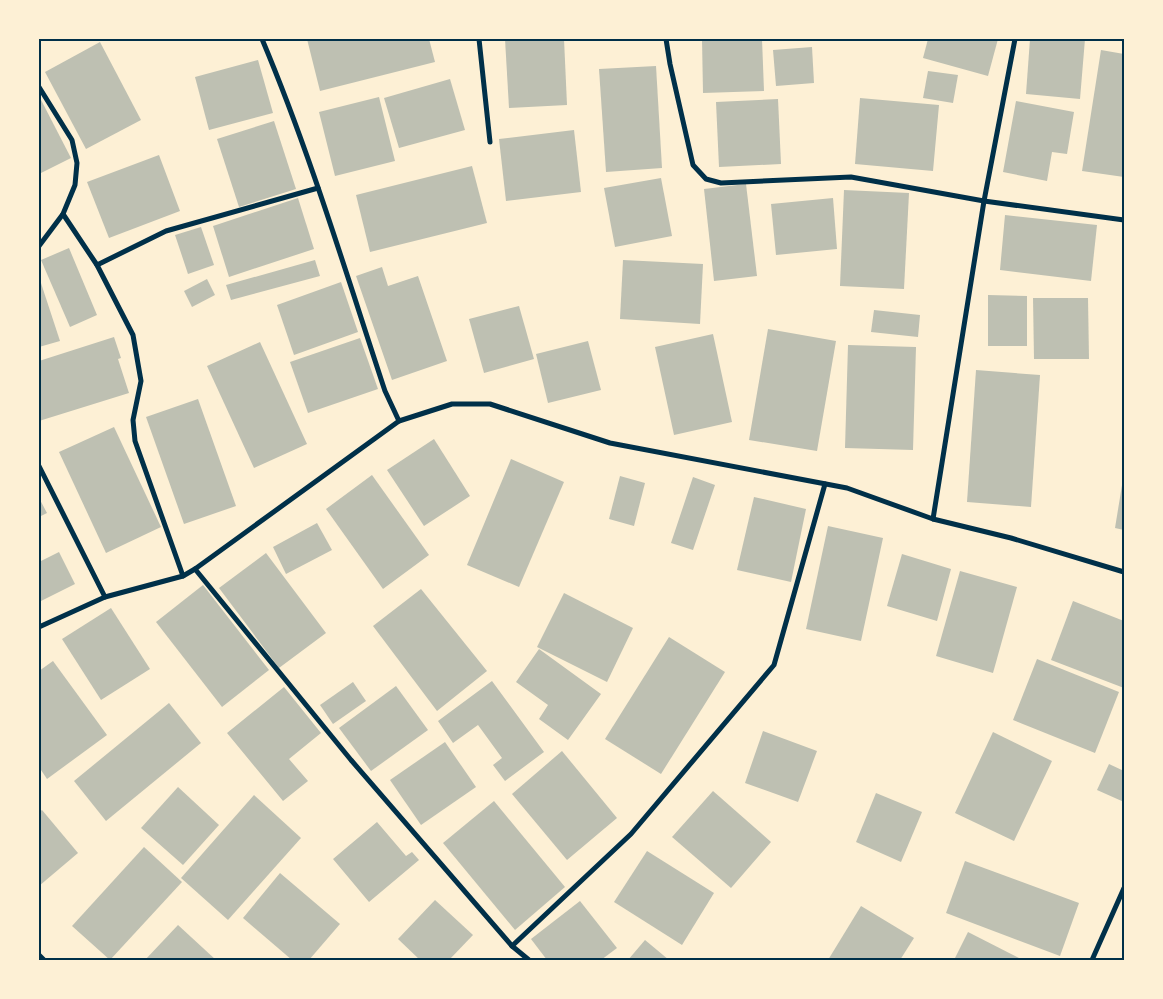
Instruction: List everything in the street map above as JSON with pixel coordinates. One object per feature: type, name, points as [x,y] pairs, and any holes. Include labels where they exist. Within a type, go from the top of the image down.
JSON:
[{"type":"street","points":[[262,39],[318,188],[385,391],[399,421]]},
{"type":"street","points":[[479,39],[490,142]]},
{"type":"street","points":[[666,39],[693,165],[706,178],[721,183],[851,177],[984,201],[1124,220]]},
{"type":"street","points":[[933,519],[984,201],[1015,39]]},
{"type":"street","points":[[39,87],[72,140],[77,163],[75,185],[63,214],[39,246]]},
{"type":"street","points":[[97,266],[166,231],[318,188]]},
{"type":"street","points":[[63,214],[97,266],[133,334],[141,381],[133,420],[135,441],[183,576]]},
{"type":"street","points":[[39,627],[105,598],[183,576],[399,421],[452,404],[490,404],[610,443],[847,488],[933,519],[1011,538],[1124,572]]},
{"type":"street","points":[[39,466],[105,598]]},
{"type":"street","points":[[512,946],[631,834],[774,665],[825,484]]},
{"type":"street","points":[[195,569],[350,760],[512,946],[529,960]]},
{"type":"street","points":[[1092,960],[1124,888]]},
{"type":"street","points":[[39,955],[44,960]]},
{"type":"building","points":[[307,39],[429,39],[435,62],[320,91]]},
{"type":"building","points":[[505,39],[564,39],[567,105],[509,108]]},
{"type":"building","points":[[702,39],[762,39],[764,91],[703,93]]},
{"type":"building","points":[[928,39],[998,39],[988,76],[923,58]]},
{"type":"building","points":[[1030,39],[1085,39],[1080,99],[1026,94]]},
{"type":"building","points":[[100,42],[141,120],[86,149],[45,72]]},
{"type":"building","points":[[812,47],[814,83],[776,86],[773,50]]},
{"type":"building","points":[[1101,50],[1124,54],[1124,177],[1082,171]]},
{"type":"building","points":[[258,60],[273,113],[209,130],[195,77]]},
{"type":"building","points":[[656,66],[662,168],[606,172],[599,69]]},
{"type":"building","points":[[928,71],[958,75],[953,103],[923,98]]},
{"type":"building","points":[[450,79],[465,130],[399,148],[384,98]]},
{"type":"building","points":[[39,96],[71,158],[39,174]]},
{"type":"building","points":[[379,97],[395,161],[335,176],[319,112]]},
{"type":"building","points":[[860,98],[939,105],[933,171],[855,164]]},
{"type":"building","points":[[778,99],[781,164],[719,167],[716,102]]},
{"type":"building","points":[[1016,101],[1074,112],[1067,154],[1052,152],[1047,181],[1003,172]]},
{"type":"building","points":[[274,121],[296,189],[239,207],[217,139]]},
{"type":"building","points":[[574,130],[581,192],[506,201],[499,139]]},
{"type":"building","points":[[159,155],[180,211],[109,238],[87,182]]},
{"type":"building","points":[[472,166],[487,223],[370,252],[356,195]]},
{"type":"building","points":[[661,178],[672,236],[615,247],[604,188]]},
{"type":"building","points":[[746,184],[757,276],[714,281],[704,189]]},
{"type":"building","points":[[844,190],[909,193],[904,289],[840,286]]},
{"type":"building","points":[[298,198],[314,249],[229,277],[213,226]]},
{"type":"building","points":[[833,198],[837,249],[776,255],[771,204]]},
{"type":"building","points":[[1005,215],[1097,225],[1091,281],[1000,270]]},
{"type":"building","points":[[201,227],[214,265],[188,274],[175,235]]},
{"type":"building","points":[[69,248],[97,315],[70,327],[41,260]]},
{"type":"building","points":[[315,260],[320,276],[231,300],[226,285]]},
{"type":"building","points":[[623,260],[703,264],[700,324],[620,319]]},
{"type":"building","points":[[382,267],[388,286],[418,276],[447,361],[392,380],[356,276]]},
{"type":"building","points":[[39,277],[60,341],[39,347]]},
{"type":"building","points":[[207,279],[215,295],[192,307],[184,291]]},
{"type":"building","points":[[341,282],[358,332],[294,355],[277,305]]},
{"type":"building","points":[[988,295],[1027,296],[1027,346],[988,346]]},
{"type":"building","points":[[1033,298],[1088,298],[1089,359],[1034,359]]},
{"type":"building","points":[[519,306],[534,359],[484,373],[469,319]]},
{"type":"building","points":[[874,310],[920,315],[918,337],[871,332]]},
{"type":"building","points":[[768,329],[836,341],[817,451],[749,440]]},
{"type":"building","points":[[713,334],[732,422],[674,435],[655,347]]},
{"type":"building","points":[[114,337],[121,358],[118,359],[129,393],[39,421],[39,361]]},
{"type":"building","points":[[360,338],[378,389],[308,413],[290,362]]},
{"type":"building","points":[[588,341],[601,390],[548,403],[536,354]]},
{"type":"building","points":[[260,342],[307,444],[254,468],[207,366]]},
{"type":"building","points":[[848,345],[916,347],[913,450],[845,448]]},
{"type":"building","points":[[976,370],[1040,375],[1031,507],[967,502]]},
{"type":"building","points":[[198,399],[236,506],[184,524],[146,417]]},
{"type":"building","points":[[114,427],[161,527],[106,553],[59,452]]},
{"type":"building","points":[[434,439],[470,496],[424,526],[387,470]]},
{"type":"building","points":[[511,459],[564,482],[519,587],[467,565]]},
{"type":"building","points":[[372,475],[429,555],[383,589],[326,509]]},
{"type":"building","points":[[620,476],[645,483],[634,526],[609,519]]},
{"type":"building","points":[[693,477],[715,485],[693,550],[671,543]]},
{"type":"building","points":[[1124,480],[1124,530],[1115,528]]},
{"type":"building","points":[[754,497],[806,509],[791,582],[737,570]]},
{"type":"building","points":[[39,498],[47,513],[39,517]]},
{"type":"building","points":[[317,523],[332,550],[286,574],[273,547]]},
{"type":"building","points":[[828,526],[883,538],[861,641],[806,629]]},
{"type":"building","points":[[59,552],[75,584],[39,602],[39,562]]},
{"type":"building","points":[[266,553],[326,633],[279,668],[219,588]]},
{"type":"building","points":[[902,554],[951,569],[937,621],[887,606]]},
{"type":"building","points":[[960,571],[1017,587],[993,673],[936,656]]},
{"type":"building","points":[[203,585],[269,670],[222,707],[156,622]]},
{"type":"building","points":[[421,589],[487,671],[437,711],[373,626]]},
{"type":"building","points":[[564,593],[633,628],[607,682],[537,647]]},
{"type":"building","points":[[1073,601],[1124,621],[1124,688],[1051,660]]},
{"type":"building","points":[[111,608],[150,669],[101,700],[62,639]]},
{"type":"building","points":[[669,637],[725,672],[661,774],[605,739]]},
{"type":"building","points":[[539,649],[601,694],[568,740],[539,719],[548,705],[516,682]]},
{"type":"building","points":[[1037,659],[1119,692],[1095,753],[1013,720]]},
{"type":"building","points":[[53,661],[107,735],[47,779],[39,767],[39,671]]},
{"type":"building","points":[[492,681],[544,752],[505,781],[493,765],[502,758],[478,725],[453,743],[438,721]]},
{"type":"building","points":[[353,682],[366,701],[333,724],[320,705]]},
{"type":"building","points":[[396,686],[428,730],[371,771],[339,728]]},
{"type":"building","points":[[284,687],[321,733],[289,759],[308,781],[283,801],[227,733]]},
{"type":"building","points":[[169,703],[201,743],[106,821],[74,781]]},
{"type":"building","points":[[763,731],[817,751],[798,802],[745,783]]},
{"type":"building","points":[[993,732],[1052,761],[1014,841],[955,813]]},
{"type":"building","points":[[445,742],[476,787],[421,825],[390,780]]},
{"type":"building","points":[[562,751],[617,818],[567,860],[512,794]]},
{"type":"building","points":[[1109,764],[1124,771],[1124,802],[1097,790]]},
{"type":"building","points":[[178,787],[219,825],[183,865],[141,828]]},
{"type":"building","points":[[713,791],[771,842],[731,888],[672,837]]},
{"type":"building","points":[[876,793],[922,812],[901,862],[856,842]]},
{"type":"building","points":[[254,795],[301,838],[228,920],[181,878]]},
{"type":"building","points":[[494,801],[565,887],[515,930],[443,843]]},
{"type":"building","points":[[42,810],[78,853],[39,886],[39,812]]},
{"type":"building","points":[[377,822],[406,856],[412,852],[419,860],[369,902],[333,859]]},
{"type":"building","points":[[144,847],[182,882],[110,960],[72,926]]},
{"type":"building","points":[[647,851],[714,893],[682,945],[614,902]]},
{"type":"building","points":[[965,861],[1079,903],[1060,956],[946,913]]},
{"type":"building","points":[[280,873],[340,924],[309,960],[292,960],[243,918]]},
{"type":"building","points":[[435,900],[473,935],[449,960],[420,960],[398,939]]},
{"type":"building","points":[[580,901],[617,948],[601,960],[547,960],[531,939]]},
{"type":"building","points":[[861,906],[914,938],[900,960],[828,960]]},
{"type":"building","points":[[178,925],[216,960],[145,960]]},
{"type":"building","points":[[968,932],[1023,960],[954,960]]},
{"type":"building","points":[[645,940],[669,960],[628,960]]}]
